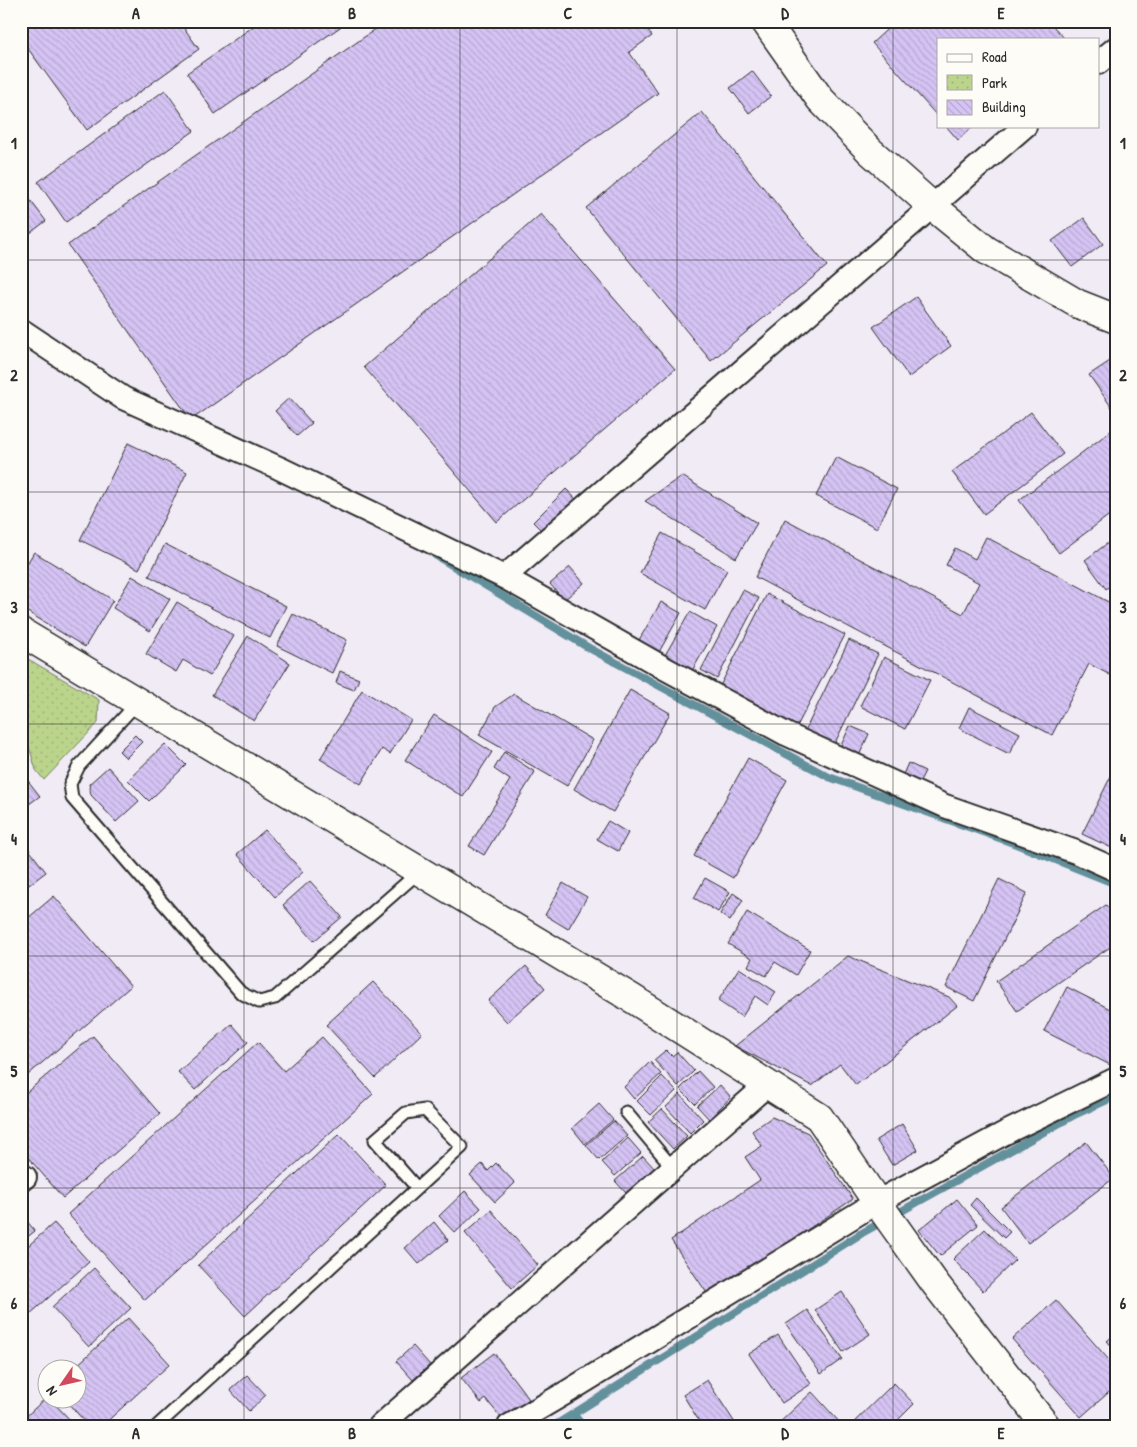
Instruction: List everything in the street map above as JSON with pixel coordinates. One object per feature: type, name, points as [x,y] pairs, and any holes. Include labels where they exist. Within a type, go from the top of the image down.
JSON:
[{"type":"street","points":[[765,21],[820,99],[870,152],[932,206],[986,250],[1078,304],[1116,319]]},
{"type":"street","points":[[1100,61],[1116,48]]},
{"type":"street","points":[[504,577],[1023,128]]},
{"type":"street","points":[[21,330],[123,398],[279,468],[504,577],[666,669],[786,734],[945,806],[1076,852],[1116,870]]},
{"type":"street","points":[[21,632],[633,999],[819,1117],[934,1282],[1046,1426]]},
{"type":"street","points":[[508,1426],[567,1392],[877,1202],[1003,1134],[1116,1079]]},
{"type":"street","points":[[380,1426],[768,1084]]},
{"type":"lane","points":[[138,702],[78,766],[70,784],[72,798],[241,993],[259,1002],[275,998],[420,871]]},
{"type":"lane","points":[[157,1426],[418,1188],[462,1147],[425,1110],[406,1113],[375,1140],[418,1188]]},
{"type":"lane","points":[[626,1112],[673,1168]]},
{"type":"green space","points":[[21,655],[99,700],[98,723],[44,780],[36,770],[21,720]]},
{"type":"building","points":[[21,21],[179,21],[199,49],[87,130],[21,39]]},
{"type":"building","points":[[261,21],[341,21],[343,25],[215,114],[187,73]]},
{"type":"building","points":[[387,21],[642,21],[652,36],[629,52],[658,93],[191,420],[68,245]]},
{"type":"building","points":[[896,21],[1059,21],[1053,26],[1064,38],[937,38],[937,116],[872,43]]},
{"type":"building","points":[[752,71],[771,96],[749,113],[730,88]]},
{"type":"building","points":[[165,90],[194,131],[66,222],[38,182]]},
{"type":"building","points":[[702,112],[827,266],[711,361],[586,208]]},
{"type":"building","points":[[948,128],[972,128],[958,140]]},
{"type":"building","points":[[21,188],[46,221],[21,240]]},
{"type":"building","points":[[541,214],[675,369],[497,522],[364,367]]},
{"type":"building","points":[[1084,218],[1103,244],[1072,267],[1052,241]]},
{"type":"building","points":[[916,297],[951,346],[909,377],[873,327]]},
{"type":"building","points":[[1116,357],[1116,411],[1115,412],[1089,375]]},
{"type":"building","points":[[289,398],[312,423],[297,436],[275,411]]},
{"type":"building","points":[[1031,412],[1063,454],[984,514],[952,472]]},
{"type":"building","points":[[1116,427],[1116,510],[1059,553],[1019,500]]},
{"type":"building","points":[[128,443],[187,472],[139,569],[80,540]]},
{"type":"building","points":[[836,457],[897,489],[877,528],[816,496]]},
{"type":"building","points":[[682,476],[757,523],[736,558],[645,501]]},
{"type":"building","points":[[566,489],[577,500],[544,533],[533,522]]},
{"type":"building","points":[[785,519],[963,614],[979,583],[946,565],[955,548],[975,559],[986,537],[1116,606],[1116,678],[1089,664],[1052,735],[755,577]]},
{"type":"building","points":[[662,533],[727,570],[705,610],[640,573]]},
{"type":"building","points":[[1116,537],[1116,581],[1106,589],[1085,560]]},
{"type":"building","points":[[165,544],[286,606],[270,638],[149,576]]},
{"type":"building","points":[[34,552],[113,600],[85,647],[21,608],[21,572]]},
{"type":"building","points":[[570,567],[584,583],[564,600],[550,584]]},
{"type":"building","points":[[132,576],[170,599],[150,631],[113,608]]},
{"type":"building","points":[[743,590],[759,598],[717,679],[701,670]]},
{"type":"building","points":[[767,594],[845,635],[795,730],[718,690]]},
{"type":"building","points":[[177,602],[234,636],[210,676],[183,660],[176,672],[146,654]]},
{"type":"building","points":[[661,602],[681,613],[659,652],[639,640]]},
{"type":"building","points":[[690,612],[717,627],[692,671],[665,655]]},
{"type":"building","points":[[293,614],[347,640],[332,673],[277,646]]},
{"type":"building","points":[[248,636],[290,663],[254,721],[212,695]]},
{"type":"building","points":[[849,640],[878,654],[832,749],[803,735]]},
{"type":"building","points":[[884,657],[930,680],[905,729],[860,706]]},
{"type":"building","points":[[340,671],[359,679],[354,690],[336,683]]},
{"type":"building","points":[[362,690],[411,720],[390,754],[382,749],[361,784],[320,759]]},
{"type":"building","points":[[630,690],[670,713],[613,812],[574,789]]},
{"type":"building","points":[[514,694],[593,740],[567,786],[479,735],[495,707]]},
{"type":"building","points":[[969,707],[1020,733],[1009,754],[959,728]]},
{"type":"building","points":[[434,715],[492,752],[463,797],[405,760]]},
{"type":"building","points":[[850,726],[869,734],[857,760],[838,752]]},
{"type":"building","points":[[135,735],[142,742],[126,758],[119,751]]},
{"type":"building","points":[[165,744],[186,765],[149,801],[128,780]]},
{"type":"building","points":[[504,752],[535,772],[484,855],[469,846],[510,780],[494,769]]},
{"type":"building","points":[[748,758],[787,780],[733,878],[694,856]]},
{"type":"building","points":[[908,763],[925,771],[917,787],[901,779]]},
{"type":"building","points":[[108,767],[139,801],[116,822],[91,795],[89,784]]},
{"type":"building","points":[[1116,768],[1116,850],[1082,834]]},
{"type":"building","points":[[25,777],[40,796],[21,810],[21,780]]},
{"type":"building","points":[[608,821],[628,833],[618,851],[597,839]]},
{"type":"building","points":[[265,830],[303,872],[275,897],[237,854]]},
{"type":"building","points":[[21,839],[46,872],[21,891]]},
{"type":"building","points":[[705,878],[730,892],[718,912],[694,898]]},
{"type":"building","points":[[999,879],[1027,893],[974,1001],[946,987]]},
{"type":"building","points":[[310,881],[342,917],[314,941],[283,905]]},
{"type":"building","points":[[563,883],[587,897],[568,929],[545,915]]},
{"type":"building","points":[[733,893],[743,900],[730,921],[720,914]]},
{"type":"building","points":[[54,896],[131,986],[21,1081],[21,924]]},
{"type":"building","points":[[1106,905],[1116,919],[1116,943],[1017,1011],[996,981]]},
{"type":"building","points":[[747,912],[810,950],[796,975],[775,962],[766,976],[748,966],[752,958],[728,944]]},
{"type":"building","points":[[848,956],[949,997],[957,1006],[856,1085],[840,1064],[812,1086],[735,1046]]},
{"type":"building","points":[[526,966],[545,988],[507,1022],[488,1001]]},
{"type":"building","points":[[739,968],[776,992],[768,1005],[755,996],[742,1017],[718,1001]]},
{"type":"building","points":[[373,982],[422,1033],[375,1078],[326,1025]]},
{"type":"building","points":[[1067,987],[1116,1012],[1116,1068],[1044,1031]]},
{"type":"building","points":[[232,1024],[248,1042],[195,1090],[178,1072]]},
{"type":"building","points":[[93,1036],[160,1114],[63,1198],[21,1149],[21,1097]]},
{"type":"building","points":[[322,1037],[373,1094],[145,1300],[68,1214],[258,1042],[284,1071]]},
{"type":"building","points":[[666,1050],[672,1056],[677,1052],[694,1071],[678,1086],[654,1060]]},
{"type":"building","points":[[650,1062],[661,1074],[634,1099],[624,1087]]},
{"type":"building","points":[[698,1071],[713,1087],[695,1104],[680,1089]]},
{"type":"building","points":[[662,1076],[676,1091],[651,1115],[637,1101]]},
{"type":"building","points":[[720,1085],[731,1097],[709,1119],[697,1106]]},
{"type":"building","points":[[680,1094],[703,1120],[690,1133],[666,1107]]},
{"type":"building","points":[[599,1104],[613,1120],[585,1144],[572,1128]]},
{"type":"building","points":[[662,1109],[687,1136],[673,1149],[648,1122]]},
{"type":"building","points":[[772,1117],[808,1133],[853,1199],[709,1296],[671,1240],[760,1180],[745,1157],[762,1146],[752,1131]]},
{"type":"building","points":[[614,1121],[627,1136],[599,1160],[586,1145]]},
{"type":"building","points":[[902,1124],[918,1150],[892,1165],[876,1140]]},
{"type":"building","points":[[339,1134],[386,1185],[245,1316],[198,1265]]},
{"type":"building","points":[[628,1138],[641,1153],[615,1176],[602,1162]]},
{"type":"building","points":[[1086,1142],[1114,1178],[1028,1243],[1001,1207]]},
{"type":"building","points":[[643,1156],[655,1169],[627,1194],[615,1181]]},
{"type":"building","points":[[496,1163],[515,1183],[495,1202],[470,1175],[482,1164],[488,1171]]},
{"type":"building","points":[[465,1191],[481,1208],[455,1233],[439,1216]]},
{"type":"building","points":[[976,1198],[1010,1232],[1004,1238],[970,1205]]},
{"type":"building","points":[[957,1199],[978,1225],[940,1256],[919,1230]]},
{"type":"building","points":[[491,1210],[538,1265],[512,1288],[465,1233]]},
{"type":"building","points":[[21,1214],[35,1231],[21,1242]]},
{"type":"building","points":[[434,1222],[448,1240],[419,1264],[405,1248]]},
{"type":"building","points":[[54,1223],[89,1262],[21,1322],[21,1252]]},
{"type":"building","points":[[985,1229],[1015,1260],[983,1291],[953,1259]]},
{"type":"building","points":[[94,1268],[131,1308],[89,1347],[52,1307]]},
{"type":"building","points":[[842,1292],[870,1334],[843,1352],[815,1310]]},
{"type":"building","points":[[1056,1300],[1116,1368],[1116,1386],[1081,1417],[1012,1339]]},
{"type":"building","points":[[807,1310],[842,1359],[821,1374],[786,1324]]},
{"type":"building","points":[[128,1318],[170,1364],[102,1426],[89,1426],[74,1410],[88,1410],[88,1360],[83,1360]]},
{"type":"building","points":[[1116,1333],[1116,1351],[1107,1341]]},
{"type":"building","points":[[778,1335],[811,1384],[782,1403],[749,1354]]},
{"type":"building","points":[[413,1346],[430,1365],[413,1380],[396,1361]]},
{"type":"building","points":[[494,1353],[529,1399],[502,1419],[486,1399],[481,1403],[461,1378]]},
{"type":"building","points":[[247,1375],[266,1395],[249,1411],[230,1390]]},
{"type":"building","points":[[707,1380],[737,1426],[702,1426],[683,1395]]},
{"type":"building","points":[[894,1383],[914,1404],[892,1426],[850,1426]]},
{"type":"building","points":[[812,1392],[843,1426],[776,1426]]},
{"type":"building","points":[[38,1405],[38,1410],[61,1410],[76,1426],[21,1426],[21,1421]]},
{"type":"waterway","points":[[435,555],[589,648],[829,777],[1016,844],[1116,884]]},
{"type":"waterway","points":[[554,1426],[862,1233],[1076,1114],[1116,1096]]},
{"type":"waterway","points":[[574,1415],[583,1426]]}]
